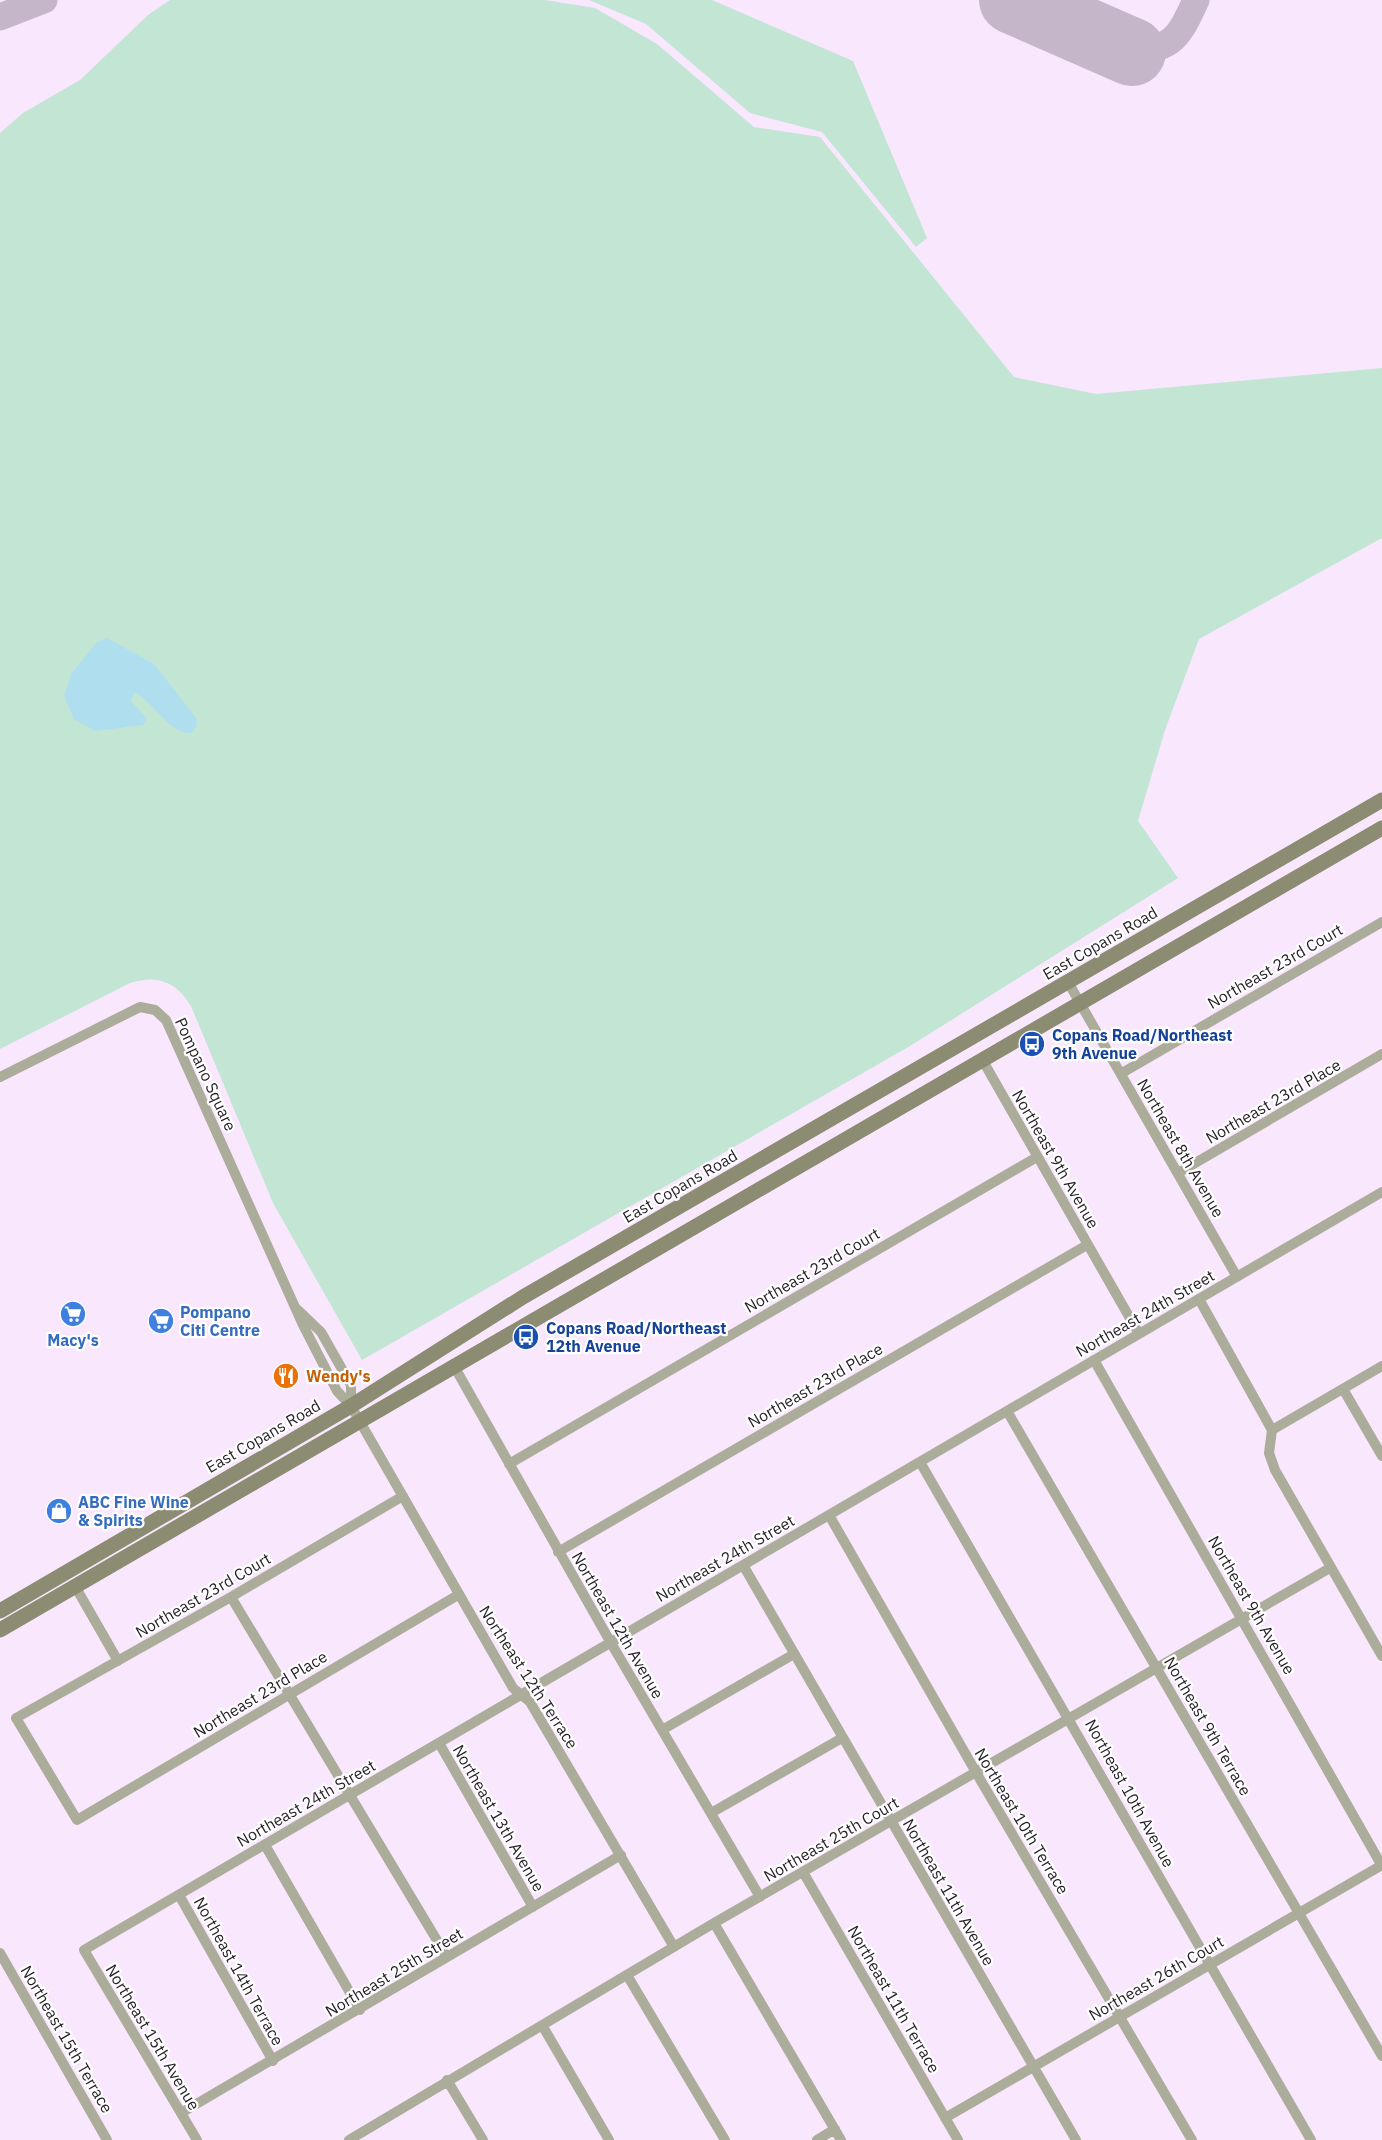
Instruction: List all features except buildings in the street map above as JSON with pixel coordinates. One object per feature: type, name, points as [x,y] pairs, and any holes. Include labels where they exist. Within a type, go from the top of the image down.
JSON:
[{"type":"main road","name":"East Copans Road","points":[[0,1611],[351,1406],[523,1298],[1382,800]]},
{"type":"main road","points":[[0,1630],[1382,828]]},
{"type":"main road","points":[[75,1586],[78,1573],[87,1561]]},
{"type":"main road","points":[[50,1601],[58,1589],[61,1575]]},
{"type":"street","name":"Northeast 23rd Court","points":[[1122,1073],[1382,922]]},
{"type":"street","name":"Northeast 8th Avenue","points":[[1068,982],[1238,1277]]},
{"type":"street","name":"Pompano Square","points":[[0,1077],[140,1007],[155,1010],[166,1020],[298,1310],[321,1332],[350,1382],[351,1406],[360,1423]]},
{"type":"street","name":"Northeast 23rd Place","points":[[1178,1173],[1382,1054]]},
{"type":"street","name":"Northeast 9th Avenue","points":[[983,1061],[1139,1334]]},
{"type":"street","name":"Northeast 23rd Court","points":[[509,1464],[1037,1157]]},
{"type":"street","name":"Northeast 24th Street","points":[[84,1950],[1382,1192]]},
{"type":"street","name":"Northeast 23rd Place","points":[[558,1552],[1087,1245]]},
{"type":"street","points":[[1199,1299],[1272,1430],[1269,1453],[1275,1470],[1382,1656]]},
{"type":"street","name":"Northeast 9th Avenue","points":[[1094,1360],[1382,1865]]},
{"type":"street","name":"Northeast 12th Avenue","points":[[454,1366],[558,1552],[760,1897]]},
{"type":"street","points":[[1272,1430],[1382,1366]]},
{"type":"street","points":[[1343,1389],[1382,1455]]},
{"type":"street","name":"Northeast 9th Terrace","points":[[1007,1411],[1382,2056]]},
{"type":"street","name":"Northeast 12th Terrace","points":[[360,1423],[458,1595],[520,1696],[530,1702],[674,1947]]},
{"type":"street","name":"Northeast 10th Avenue","points":[[920,1462],[1070,1718],[1311,2140]]},
{"type":"street","name":"Northeast 23rd Court","points":[[77,1820],[16,1718],[231,1597],[403,1496]]},
{"type":"street","name":"Northeast 10th Terrace","points":[[829,1515],[975,1773],[1192,2140]]},
{"type":"street","name":"Northeast 11th Avenue","points":[[743,1565],[1076,2140]]},
{"type":"street","name":"Northeast 25th Court","points":[[349,2140],[364,2136],[447,2080],[714,1923],[1330,1568]]},
{"type":"street","points":[[75,1586],[118,1661]]},
{"type":"street","name":"Northeast 23rd Place","points":[[77,1820],[458,1595]]},
{"type":"street","points":[[231,1597],[447,1957]]},
{"type":"street","points":[[662,1730],[794,1654]]},
{"type":"street","points":[[711,1813],[842,1738]]},
{"type":"street","name":"Northeast 13th Avenue","points":[[439,1743],[533,1907]]},
{"type":"street","points":[[265,1845],[360,2010]]},
{"type":"street","name":"Northeast 25th Street","points":[[181,2114],[621,1855]]},
{"type":"street","name":"Northeast 26th Court","points":[[945,2118],[1382,1865]]},
{"type":"street","name":"Northeast 11th Terrace","points":[[803,1872],[958,2140]]},
{"type":"street","name":"Northeast 14th Terrace","points":[[179,1894],[273,2061]]},
{"type":"street","points":[[714,1923],[841,2140]]},
{"type":"street","name":"Northeast 15th Avenue","points":[[84,1950],[197,2140]]},
{"type":"street","name":"Northeast 15th Terrace","points":[[0,1953],[107,2140]]},
{"type":"street","points":[[627,1975],[725,2140]]},
{"type":"street","points":[[542,2025],[609,2140]]},
{"type":"street","points":[[447,2080],[483,2140]]},
{"type":"street","points":[[817,2140],[835,2129]]},
{"type":"green space","points":[[170,0],[545,0],[595,8],[657,44],[754,127],[820,137],[1014,377],[1096,394],[1382,368],[1382,538],[1199,639],[1165,730],[1138,821],[1178,878],[910,1046],[362,1360],[273,1203],[191,1006],[179,991],[157,980],[140,980],[130,983],[0,1049],[0,133],[23,113],[80,80],[148,15]]},
{"type":"green space","points":[[589,0],[712,0],[853,61],[927,238],[916,247],[822,132],[750,113],[646,24]]},
{"type":"water","points":[[107,638],[154,664],[197,719],[192,733],[176,729],[134,692],[131,701],[147,719],[143,725],[95,731],[74,719],[64,696],[71,674],[97,642]]},
{"type":"taxiway","points":[[0,17],[44,0]]},
{"type":"taxiway","points":[[1132,52],[1166,44],[1179,32],[1196,0]]},
{"type":"runway","points":[[1013,0],[1132,52]]},
{"type":"place","name":"Copans Road/Northeast 9th Avenue","points":[[1032,1044]]},
{"type":"place","name":"Macy's","points":[[73,1314]]},
{"type":"place","name":"Pompano Citi Centre","points":[[161,1321]]},
{"type":"place","name":"Copans Road/Northeast 12th Avenue","points":[[526,1337]]},
{"type":"place","name":"Wendy's","points":[[286,1376]]},
{"type":"place","name":"ABC Fine Wine & Spirits","points":[[59,1511]]}]
